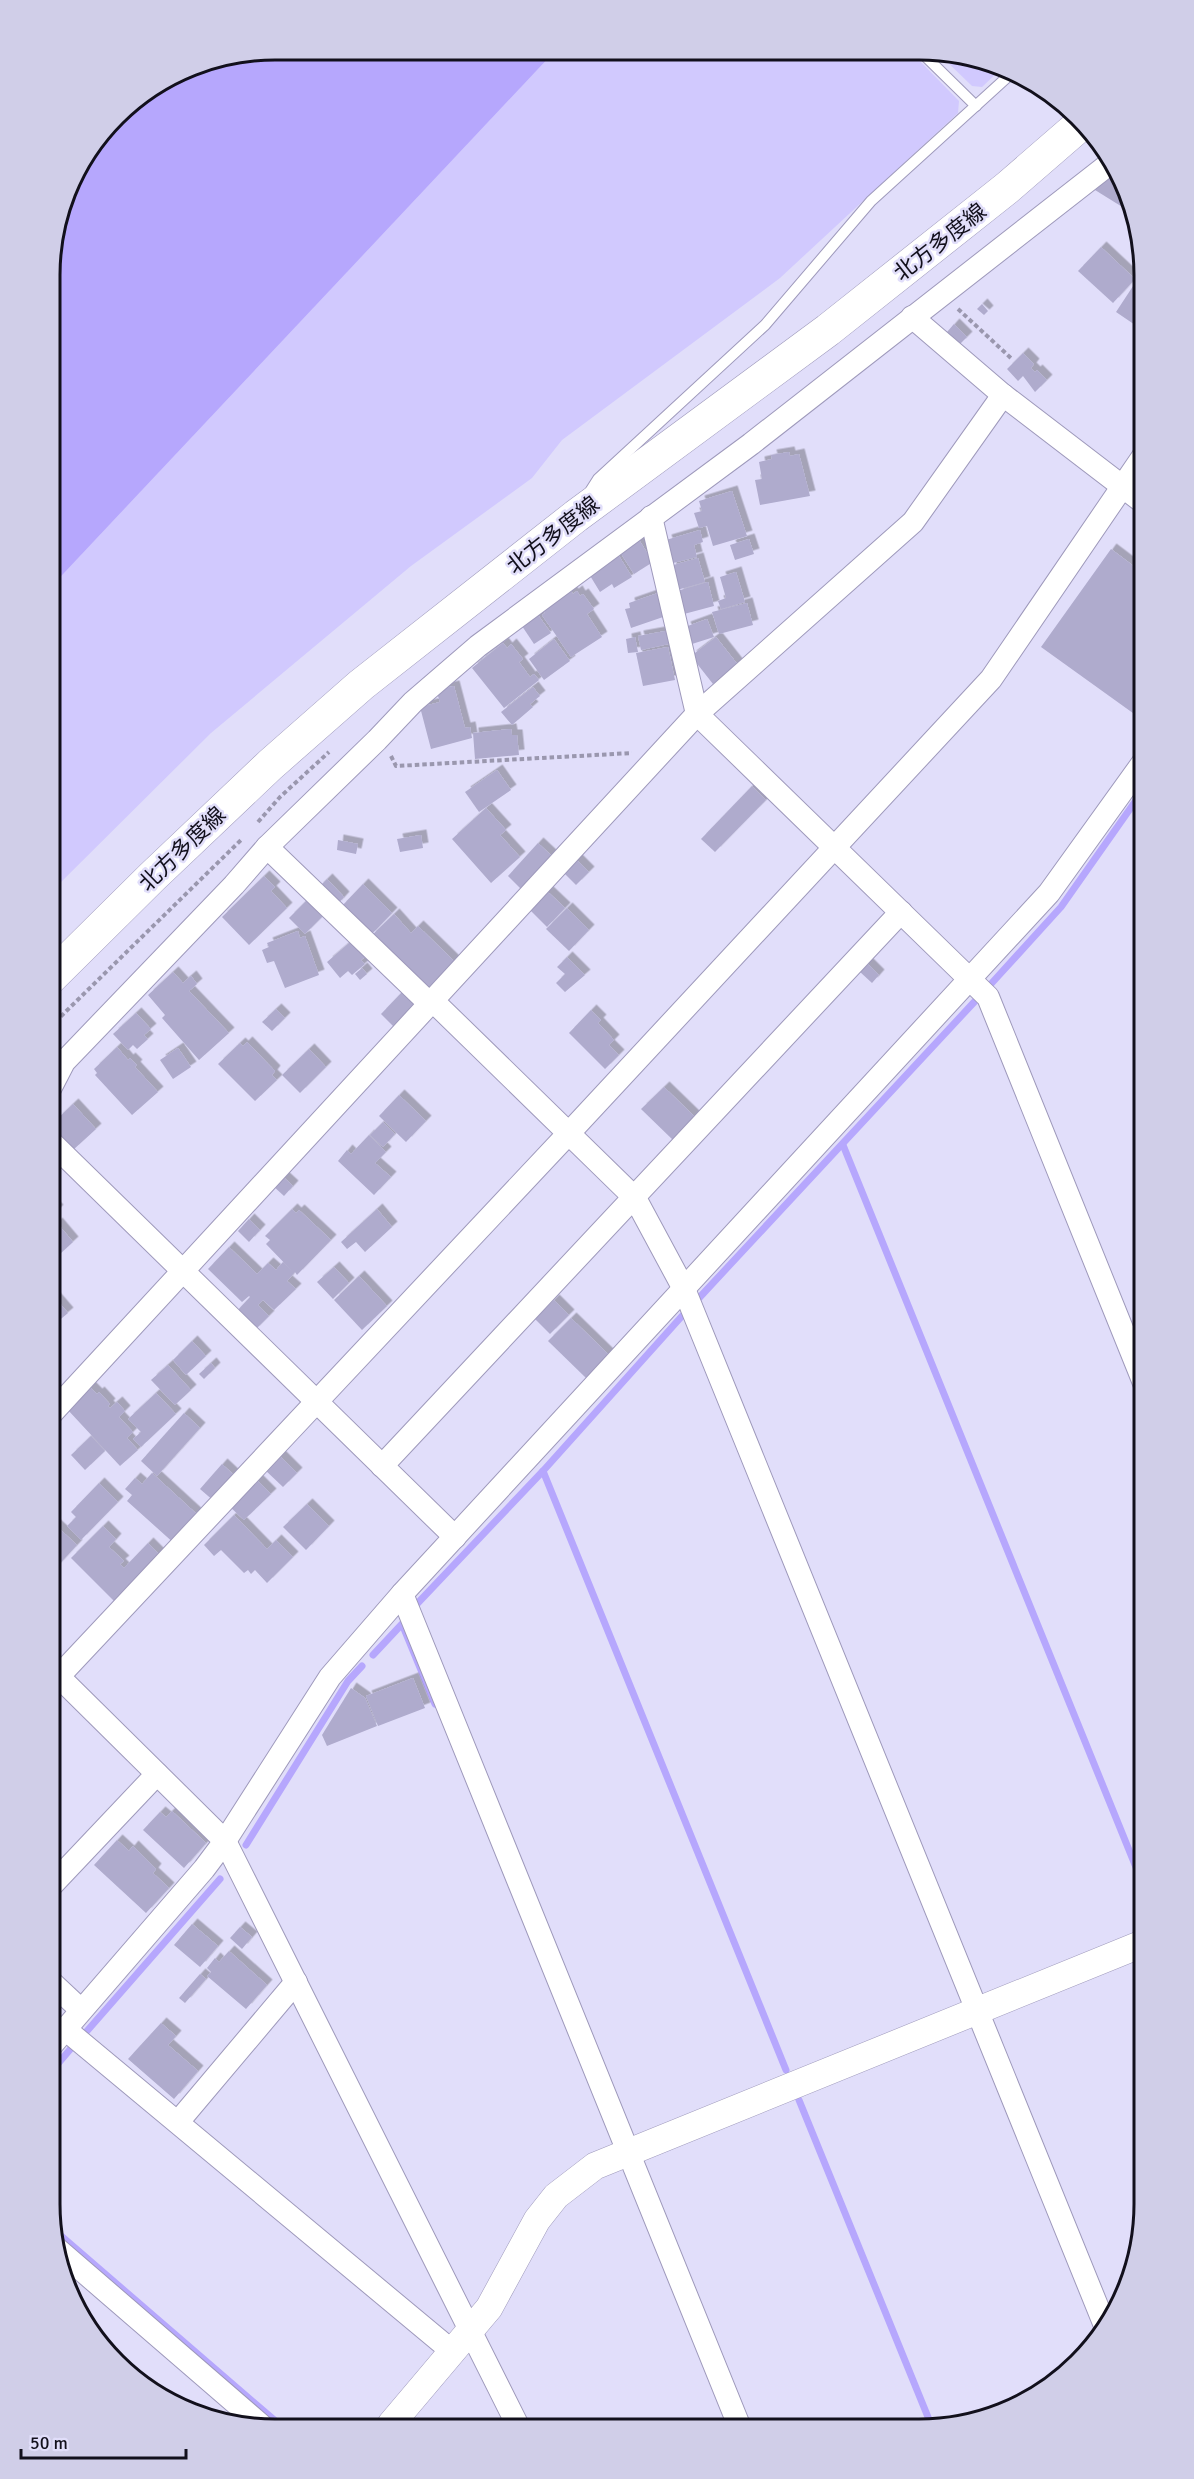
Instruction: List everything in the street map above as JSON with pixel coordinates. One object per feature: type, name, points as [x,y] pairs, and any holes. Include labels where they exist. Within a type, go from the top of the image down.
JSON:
[{"type":"main road","name":"北方多度線","points":[[60,968],[270,765],[352,692],[576,516],[828,330],[1007,189],[1077,129]]},
{"type":"street","points":[[60,1070],[64,1062],[234,885],[267,847],[413,702],[478,646],[751,444],[1105,167]]},
{"type":"street","points":[[912,317],[1003,395],[1134,496]]},
{"type":"street","points":[[60,1404],[697,714],[913,522],[1003,395]]},
{"type":"street","points":[[60,1667],[317,1402],[991,679],[1134,472]]},
{"type":"street","points":[[651,517],[697,714],[988,997],[1134,1358]]},
{"type":"street","points":[[60,2035],[225,1841],[330,1677],[402,1594],[1050,893],[1134,775]]},
{"type":"street","points":[[267,847],[635,1198],[684,1289],[1102,2318]]},
{"type":"street","points":[[382,1466],[901,912]]},
{"type":"street","points":[[60,1151],[455,1537]]},
{"type":"street","points":[[402,1594],[736,2419]]},
{"type":"street","points":[[60,1679],[225,1841],[515,2419]]},
{"type":"street","points":[[60,1876],[157,1774]]},
{"type":"street","points":[[395,2419],[489,2308],[537,2220],[556,2196],[595,2166],[1134,1947]]},
{"type":"street","points":[[178,2121],[296,1982]]},
{"type":"street","points":[[60,1990],[81,2010]]},
{"type":"street","points":[[65,2029],[453,2352]]},
{"type":"street","points":[[66,2257],[253,2418]]},
{"type":"lane","points":[[929,60],[976,106]]},
{"type":"lane","points":[[576,516],[598,479],[765,325],[871,201],[1006,78]]},
{"type":"path","points":[[942,294],[1012,359]]},
{"type":"path","points":[[377,740],[390,753],[396,766],[662,752]]},
{"type":"path","points":[[60,1017],[169,908],[249,833]]},
{"type":"shaded area","points":[[261,60],[547,60],[60,577],[60,261],[67,219],[76,193],[96,155],[113,133],[144,104],[167,89],[206,71],[233,64]]},
{"type":"shaded area","points":[[547,60],[919,60],[959,101],[958,113],[780,278],[562,440],[532,478],[411,566],[211,733],[60,883],[60,577]]},
{"type":"shaded area","points":[[947,62],[975,67],[996,74],[982,87],[972,86]]},
{"type":"building","points":[[1109,174],[1124,208],[1095,190],[1103,177]]},
{"type":"building","points":[[1101,247],[1134,280],[1113,303],[1078,271]]},
{"type":"building","points":[[1134,285],[1134,324],[1116,312]]},
{"type":"building","points":[[982,304],[988,311],[984,315],[977,309]]},
{"type":"building","points":[[954,324],[967,337],[960,344],[947,332]]},
{"type":"building","points":[[1023,353],[1034,364],[1031,368],[1035,372],[1037,370],[1047,380],[1035,392],[1023,376],[1018,381],[1007,369]]},
{"type":"building","points":[[789,452],[790,456],[799,454],[810,496],[760,505],[755,480],[762,479],[759,462],[772,459],[771,455]]},
{"type":"building","points":[[732,491],[747,536],[713,546],[707,526],[699,528],[694,513],[702,511],[699,501]]},
{"type":"building","points":[[700,530],[703,542],[694,545],[697,557],[673,563],[666,540]]},
{"type":"building","points":[[749,539],[754,554],[735,560],[730,545]]},
{"type":"building","points":[[639,540],[653,562],[634,574],[620,552]]},
{"type":"building","points":[[1111,549],[1134,566],[1134,714],[1041,647]]},
{"type":"building","points":[[619,556],[632,577],[614,588],[612,584],[600,592],[589,574]]},
{"type":"building","points":[[698,558],[705,582],[677,590],[670,566]]},
{"type":"building","points":[[736,572],[745,602],[721,609],[718,601],[726,598],[720,577]]},
{"type":"building","points":[[708,582],[714,606],[684,614],[677,591]]},
{"type":"building","points":[[571,591],[573,594],[577,591],[580,596],[583,594],[594,609],[587,614],[602,637],[571,657],[542,615],[545,613],[543,610]]},
{"type":"building","points":[[658,593],[666,616],[631,628],[625,609],[630,608],[629,603]]},
{"type":"building","points":[[747,603],[753,625],[719,634],[712,612]]},
{"type":"building","points":[[538,615],[551,633],[534,644],[522,626]]},
{"type":"building","points":[[707,619],[714,637],[692,644],[685,627]]},
{"type":"building","points":[[671,630],[673,643],[641,650],[638,636]]},
{"type":"building","points":[[635,637],[638,652],[628,653],[626,639]]},
{"type":"building","points":[[716,637],[738,665],[713,684],[691,656]]},
{"type":"building","points":[[554,639],[570,661],[544,680],[529,659]]},
{"type":"building","points":[[503,643],[507,648],[511,644],[523,659],[519,662],[530,677],[534,674],[539,680],[504,708],[472,668]]},
{"type":"building","points":[[668,647],[675,680],[643,686],[636,653]]},
{"type":"building","points":[[454,686],[465,728],[470,727],[472,738],[431,749],[420,707],[440,702],[436,690]]},
{"type":"building","points":[[533,687],[540,696],[530,704],[533,707],[512,725],[501,712]]},
{"type":"building","points":[[511,729],[512,735],[517,735],[519,755],[475,759],[473,733]]},
{"type":"building","points":[[497,770],[511,790],[479,812],[465,792]]},
{"type":"building","points":[[752,786],[766,800],[715,852],[701,839]]},
{"type":"building","points":[[486,808],[506,830],[500,835],[520,857],[491,883],[452,839]]},
{"type":"building","points":[[421,835],[423,848],[400,852],[397,839]]},
{"type":"building","points":[[338,840],[358,844],[356,854],[337,850]]},
{"type":"building","points":[[538,843],[554,858],[523,891],[508,876]]},
{"type":"building","points":[[576,859],[589,872],[576,885],[563,872]]},
{"type":"building","points":[[264,876],[275,887],[271,891],[287,908],[249,945],[222,917]]},
{"type":"building","points":[[327,879],[344,897],[336,906],[318,888]]},
{"type":"building","points":[[363,884],[392,913],[370,936],[341,907]]},
{"type":"building","points":[[547,891],[565,908],[547,927],[529,909]]},
{"type":"building","points":[[310,897],[326,913],[305,934],[289,918]]},
{"type":"building","points":[[567,908],[589,930],[569,951],[546,929]]},
{"type":"building","points":[[394,914],[411,933],[418,926],[455,962],[428,989],[370,937]]},
{"type":"building","points":[[298,931],[300,938],[305,936],[319,975],[285,988],[274,961],[267,963],[262,950],[269,947],[267,943]]},
{"type":"building","points":[[355,938],[369,954],[361,960],[365,964],[352,975],[348,971],[340,978],[327,962]]},
{"type":"building","points":[[567,957],[585,975],[565,992],[556,983],[565,974],[557,967]]},
{"type":"building","points":[[867,963],[879,975],[872,983],[859,971]]},
{"type":"building","points":[[362,968],[367,974],[360,980],[355,974]]},
{"type":"building","points":[[173,972],[183,983],[191,976],[197,984],[189,991],[229,1033],[199,1060],[162,1018],[165,1015],[148,995]]},
{"type":"building","points":[[405,989],[423,1006],[398,1031],[381,1014]]},
{"type":"building","points":[[276,1009],[285,1018],[272,1031],[262,1022]]},
{"type":"building","points":[[591,1010],[601,1020],[598,1023],[614,1040],[609,1045],[619,1055],[605,1069],[569,1033]]},
{"type":"building","points":[[136,1013],[151,1029],[144,1035],[148,1039],[137,1049],[133,1045],[128,1050],[113,1034]]},
{"type":"building","points":[[247,1042],[275,1071],[272,1075],[277,1080],[255,1101],[218,1064],[240,1043],[243,1046]]},
{"type":"building","points":[[117,1047],[128,1060],[130,1058],[137,1065],[135,1067],[158,1092],[132,1115],[95,1075],[97,1073],[94,1069]]},
{"type":"building","points":[[178,1048],[191,1067],[173,1079],[160,1060]]},
{"type":"building","points":[[309,1049],[326,1067],[300,1093],[282,1075]]},
{"type":"building","points":[[664,1087],[697,1119],[675,1142],[641,1109]]},
{"type":"building","points":[[399,1095],[426,1121],[406,1142],[379,1116]]},
{"type":"building","points":[[73,1104],[96,1129],[73,1150],[60,1136],[60,1116]]},
{"type":"building","points":[[383,1122],[395,1134],[383,1147],[370,1135]]},
{"type":"building","points":[[369,1135],[386,1152],[375,1163],[391,1177],[374,1195],[338,1161],[347,1150],[351,1154]]},
{"type":"building","points":[[281,1175],[293,1186],[284,1196],[272,1185]]},
{"type":"building","points":[[292,1209],[296,1213],[299,1210],[331,1240],[297,1275],[295,1272],[287,1281],[296,1289],[274,1310],[263,1300],[258,1305],[269,1316],[254,1331],[235,1313],[250,1297],[242,1302],[208,1269],[229,1247],[257,1274],[268,1263],[276,1270],[283,1262],[292,1271],[266,1244],[270,1240],[265,1236]]},
{"type":"building","points":[[377,1209],[392,1227],[365,1252],[356,1242],[347,1249],[341,1242]]},
{"type":"building","points":[[249,1219],[260,1230],[249,1242],[238,1231]]},
{"type":"building","points":[[60,1227],[73,1242],[60,1254]]},
{"type":"building","points":[[334,1267],[349,1283],[333,1299],[317,1282]]},
{"type":"building","points":[[359,1276],[387,1306],[362,1330],[334,1300]]},
{"type":"building","points":[[554,1300],[569,1315],[550,1334],[535,1319]]},
{"type":"building","points":[[60,1304],[68,1313],[60,1320]]},
{"type":"building","points":[[571,1318],[609,1355],[586,1378],[548,1341]]},
{"type":"building","points":[[192,1341],[206,1356],[186,1375],[173,1360]]},
{"type":"building","points":[[211,1363],[215,1368],[204,1379],[199,1374]]},
{"type":"building","points":[[168,1365],[191,1390],[175,1405],[151,1380]]},
{"type":"building","points":[[90,1387],[97,1394],[99,1392],[110,1404],[108,1406],[110,1408],[117,1402],[125,1411],[119,1417],[133,1432],[127,1438],[138,1450],[120,1466],[67,1409]]},
{"type":"building","points":[[156,1393],[176,1414],[141,1447],[133,1439],[141,1432],[128,1419]]},
{"type":"building","points":[[184,1413],[200,1428],[157,1476],[141,1461]]},
{"type":"building","points":[[91,1436],[105,1451],[85,1470],[71,1455]]},
{"type":"building","points":[[279,1455],[297,1473],[283,1487],[264,1469]]},
{"type":"building","points":[[222,1464],[237,1478],[215,1502],[200,1489]]},
{"type":"building","points":[[152,1473],[201,1518],[176,1545],[127,1501],[132,1495],[125,1489],[135,1478],[142,1484]]},
{"type":"building","points":[[256,1479],[271,1494],[244,1520],[229,1506]]},
{"type":"building","points":[[99,1483],[118,1502],[81,1540],[67,1526],[76,1517],[71,1512]]},
{"type":"building","points":[[307,1504],[329,1526],[306,1550],[283,1527]]},
{"type":"building","points":[[234,1515],[267,1549],[276,1540],[293,1557],[267,1583],[255,1570],[251,1574],[248,1570],[244,1573],[221,1550],[214,1556],[204,1545]]},
{"type":"building","points":[[103,1526],[116,1539],[109,1547],[124,1561],[120,1564],[124,1568],[148,1543],[160,1555],[117,1604],[71,1558]]},
{"type":"building","points":[[60,1529],[77,1545],[60,1563]]},
{"type":"building","points":[[413,1678],[425,1708],[378,1726],[366,1696]]},
{"type":"building","points":[[351,1688],[365,1698],[377,1726],[327,1746],[322,1735]]},
{"type":"building","points":[[172,1811],[206,1843],[184,1868],[143,1830],[160,1812],[166,1817]]},
{"type":"building","points":[[117,1840],[129,1851],[133,1846],[156,1869],[153,1873],[169,1888],[146,1913],[94,1865]]},
{"type":"building","points":[[192,1924],[218,1946],[200,1967],[174,1945]]},
{"type":"building","points":[[240,1927],[252,1937],[242,1949],[230,1938]]},
{"type":"building","points":[[229,1951],[267,1985],[246,2009],[207,1976],[211,1972],[207,1968],[215,1958],[219,1962]]},
{"type":"building","points":[[200,1974],[206,1979],[185,2003],[179,1998]]},
{"type":"building","points":[[161,2023],[176,2036],[168,2045],[198,2071],[174,2099],[128,2059]]},
{"type":"waterway","points":[[990,985],[1061,907],[1134,803]]},
{"type":"waterway","points":[[699,1298],[977,999]]},
{"type":"waterway","points":[[843,1145],[1134,1862]]},
{"type":"waterway","points":[[415,1606],[543,1471],[682,1316]]},
{"type":"waterway","points":[[543,1471],[786,2070]]},
{"type":"waterway","points":[[373,1655],[402,1624],[435,1704]]},
{"type":"waterway","points":[[246,1845],[348,1681],[362,1666]]},
{"type":"waterway","points":[[87,2031],[220,1879]]},
{"type":"waterway","points":[[60,2061],[73,2046]]},
{"type":"waterway","points":[[799,2100],[929,2419]]},
{"type":"waterway","points":[[63,2237],[273,2419]]}]
